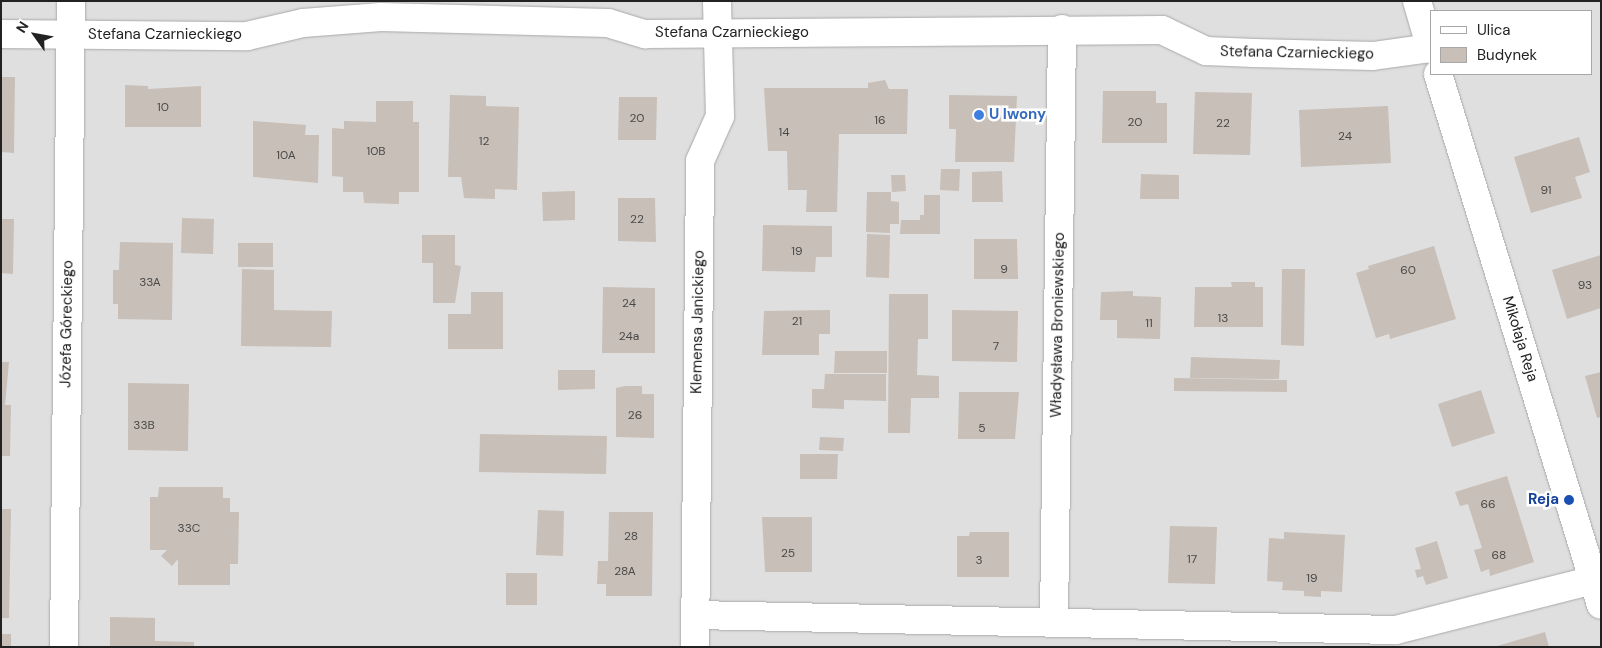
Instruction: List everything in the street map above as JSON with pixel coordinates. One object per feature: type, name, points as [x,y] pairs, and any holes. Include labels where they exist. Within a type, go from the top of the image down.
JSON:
[{"type":"street","name":"Józefa Góreckiego","points":[[64,647],[71,1]]},
{"type":"street","name":"Klemensa Janickiego","points":[[695,647],[700,161],[720,116],[717,1]]},
{"type":"street","points":[[1416,1],[1430,45]]},
{"type":"street","name":"Stefana Czarnieckiego","points":[[1,34],[246,36],[303,23],[381,9],[608,23],[645,34],[1062,29],[1162,30],[1206,50],[1254,54],[1373,56],[1430,48]]},
{"type":"street","name":"Władysława Broniewskiego","points":[[1054,620],[1062,29]]},
{"type":"street","name":"Mikołaja Reja","points":[[1438,75],[1597,592]]},
{"type":"street","points":[[695,615],[1054,620],[1396,630],[1597,592]]},
{"type":"shaded area","points":[[1,1],[1601,1],[1601,647],[1,647]]},
{"type":"building","points":[[1,77],[15,77],[14,153],[1,152]]},
{"type":"building","points":[[885,80],[889,89],[908,89],[907,134],[839,134],[837,212],[806,212],[807,190],[788,190],[787,151],[768,151],[764,88],[868,88],[868,83]]},
{"type":"building","points":[[125,85],[148,86],[148,89],[201,86],[201,127],[125,127]]},
{"type":"building","points":[[1103,91],[1156,91],[1156,103],[1167,103],[1167,143],[1102,143]]},
{"type":"building","points":[[1195,92],[1252,93],[1250,155],[1193,154]]},
{"type":"building","points":[[450,95],[486,96],[486,106],[519,107],[517,190],[495,189],[495,199],[464,198],[461,177],[448,177]]},
{"type":"building","points":[[949,95],[1017,96],[1014,162],[955,162],[956,129],[949,129]]},
{"type":"building","points":[[619,97],[657,97],[656,140],[618,140]]},
{"type":"building","points":[[376,101],[413,101],[413,122],[419,122],[419,192],[399,192],[399,204],[364,203],[363,192],[343,192],[343,177],[332,176],[332,128],[344,129],[344,121],[376,122]]},
{"type":"building","points":[[1388,106],[1391,163],[1301,167],[1299,110]]},
{"type":"building","points":[[253,121],[306,125],[305,135],[319,135],[318,183],[253,177]]},
{"type":"building","points":[[1579,137],[1590,172],[1575,177],[1582,198],[1531,213],[1514,157]]},
{"type":"building","points":[[941,169],[960,169],[959,191],[940,190]]},
{"type":"building","points":[[1002,171],[1003,202],[972,202],[972,172]]},
{"type":"building","points":[[1141,174],[1179,175],[1179,199],[1140,199]]},
{"type":"building","points":[[891,175],[905,175],[906,191],[892,192]]},
{"type":"building","points":[[575,191],[575,220],[543,221],[542,192]]},
{"type":"building","points":[[867,192],[891,192],[891,201],[899,202],[899,224],[890,224],[890,233],[866,232]]},
{"type":"building","points":[[924,195],[940,195],[940,234],[900,234],[901,220],[920,220],[920,215],[924,215]]},
{"type":"building","points":[[618,198],[655,198],[656,242],[618,241]]},
{"type":"building","points":[[182,218],[214,219],[213,254],[181,253]]},
{"type":"building","points":[[1,219],[14,219],[13,274],[1,273]]},
{"type":"building","points":[[763,225],[832,226],[832,257],[816,257],[815,272],[762,271]]},
{"type":"building","points":[[867,234],[890,235],[889,278],[866,277]]},
{"type":"building","points":[[422,235],[455,235],[455,265],[461,266],[455,303],[433,303],[433,263],[422,263]]},
{"type":"building","points":[[974,239],[1017,239],[1018,279],[974,279]]},
{"type":"building","points":[[120,242],[173,243],[172,320],[118,319],[118,304],[113,304],[113,270],[119,270]]},
{"type":"building","points":[[238,243],[273,243],[273,267],[238,267]]},
{"type":"building","points":[[1434,246],[1456,319],[1390,339],[1389,334],[1376,338],[1356,273],[1369,269],[1368,266]]},
{"type":"building","points":[[1601,255],[1601,308],[1567,319],[1552,270]]},
{"type":"building","points":[[242,269],[274,270],[274,310],[332,311],[331,347],[241,346]]},
{"type":"building","points":[[1282,269],[1305,269],[1304,346],[1281,345]]},
{"type":"building","points":[[1231,282],[1255,282],[1255,287],[1263,287],[1263,327],[1194,327],[1195,287],[1232,287]]},
{"type":"building","points":[[603,287],[655,288],[655,353],[602,353]]},
{"type":"building","points":[[1133,291],[1133,296],[1161,297],[1160,339],[1117,338],[1117,320],[1100,320],[1101,292]]},
{"type":"building","points":[[471,292],[503,292],[503,349],[448,349],[448,314],[471,314]]},
{"type":"building","points":[[889,294],[928,294],[928,339],[918,339],[917,375],[939,376],[939,398],[911,398],[910,433],[888,433]]},
{"type":"building","points":[[830,310],[830,334],[819,334],[819,355],[762,355],[764,311]]},
{"type":"building","points":[[952,310],[1018,311],[1017,362],[952,361]]},
{"type":"building","points":[[835,351],[887,351],[887,373],[834,373]]},
{"type":"building","points":[[1191,357],[1280,360],[1279,379],[1190,378]]},
{"type":"building","points":[[1,362],[9,362],[5,405],[11,405],[10,456],[1,456]]},
{"type":"building","points":[[558,370],[595,370],[595,389],[558,390]]},
{"type":"building","points":[[1601,372],[1601,417],[1597,418],[1585,376]]},
{"type":"building","points":[[825,374],[886,374],[886,401],[844,400],[844,409],[812,408],[812,389],[824,389]]},
{"type":"building","points":[[1174,378],[1287,380],[1287,392],[1174,391]]},
{"type":"building","points":[[128,383],[189,384],[188,451],[128,450]]},
{"type":"building","points":[[642,386],[642,394],[654,394],[654,438],[616,437],[616,388]]},
{"type":"building","points":[[1481,390],[1495,433],[1452,447],[1438,404]]},
{"type":"building","points":[[959,392],[1019,392],[1015,439],[958,439]]},
{"type":"building","points":[[480,434],[607,436],[606,474],[479,472]]},
{"type":"building","points":[[820,437],[844,438],[843,451],[819,450]]},
{"type":"building","points":[[800,454],[838,454],[837,479],[800,479]]},
{"type":"building","points":[[1507,476],[1534,562],[1490,576],[1489,569],[1481,572],[1474,550],[1482,548],[1468,504],[1460,506],[1455,492]]},
{"type":"building","points":[[159,487],[223,487],[223,498],[230,498],[230,512],[239,512],[238,564],[230,564],[230,585],[178,585],[178,559],[172,566],[161,556],[167,550],[150,550],[150,497],[158,497]]},
{"type":"building","points":[[1,509],[11,509],[9,618],[1,618]]},
{"type":"building","points":[[538,510],[564,511],[563,556],[536,555]]},
{"type":"building","points":[[609,512],[653,512],[652,596],[606,596],[606,584],[597,584],[598,561],[608,561]]},
{"type":"building","points":[[762,517],[812,517],[812,572],[765,572]]},
{"type":"building","points":[[1170,526],[1217,527],[1215,584],[1168,583]]},
{"type":"building","points":[[970,532],[1009,532],[1009,577],[957,577],[957,536],[969,536]]},
{"type":"building","points":[[1284,532],[1345,535],[1342,592],[1321,591],[1321,597],[1304,596],[1304,591],[1282,590],[1283,582],[1267,581],[1269,538],[1284,539]]},
{"type":"building","points":[[1437,541],[1448,578],[1426,585],[1423,576],[1417,578],[1415,570],[1421,569],[1415,548]]},
{"type":"building","points":[[506,573],[537,573],[537,605],[506,605]]},
{"type":"building","points":[[110,617],[155,618],[155,641],[194,642],[194,647],[110,647]]},
{"type":"building","points":[[1545,632],[1549,647],[1497,647],[1497,646]]},
{"type":"building","points":[[1,634],[11,634],[11,647],[1,647]]},
{"type":"place","name":"U Iwony","points":[[979,115]]},
{"type":"place","name":"Reja","points":[[1569,500]]}]
